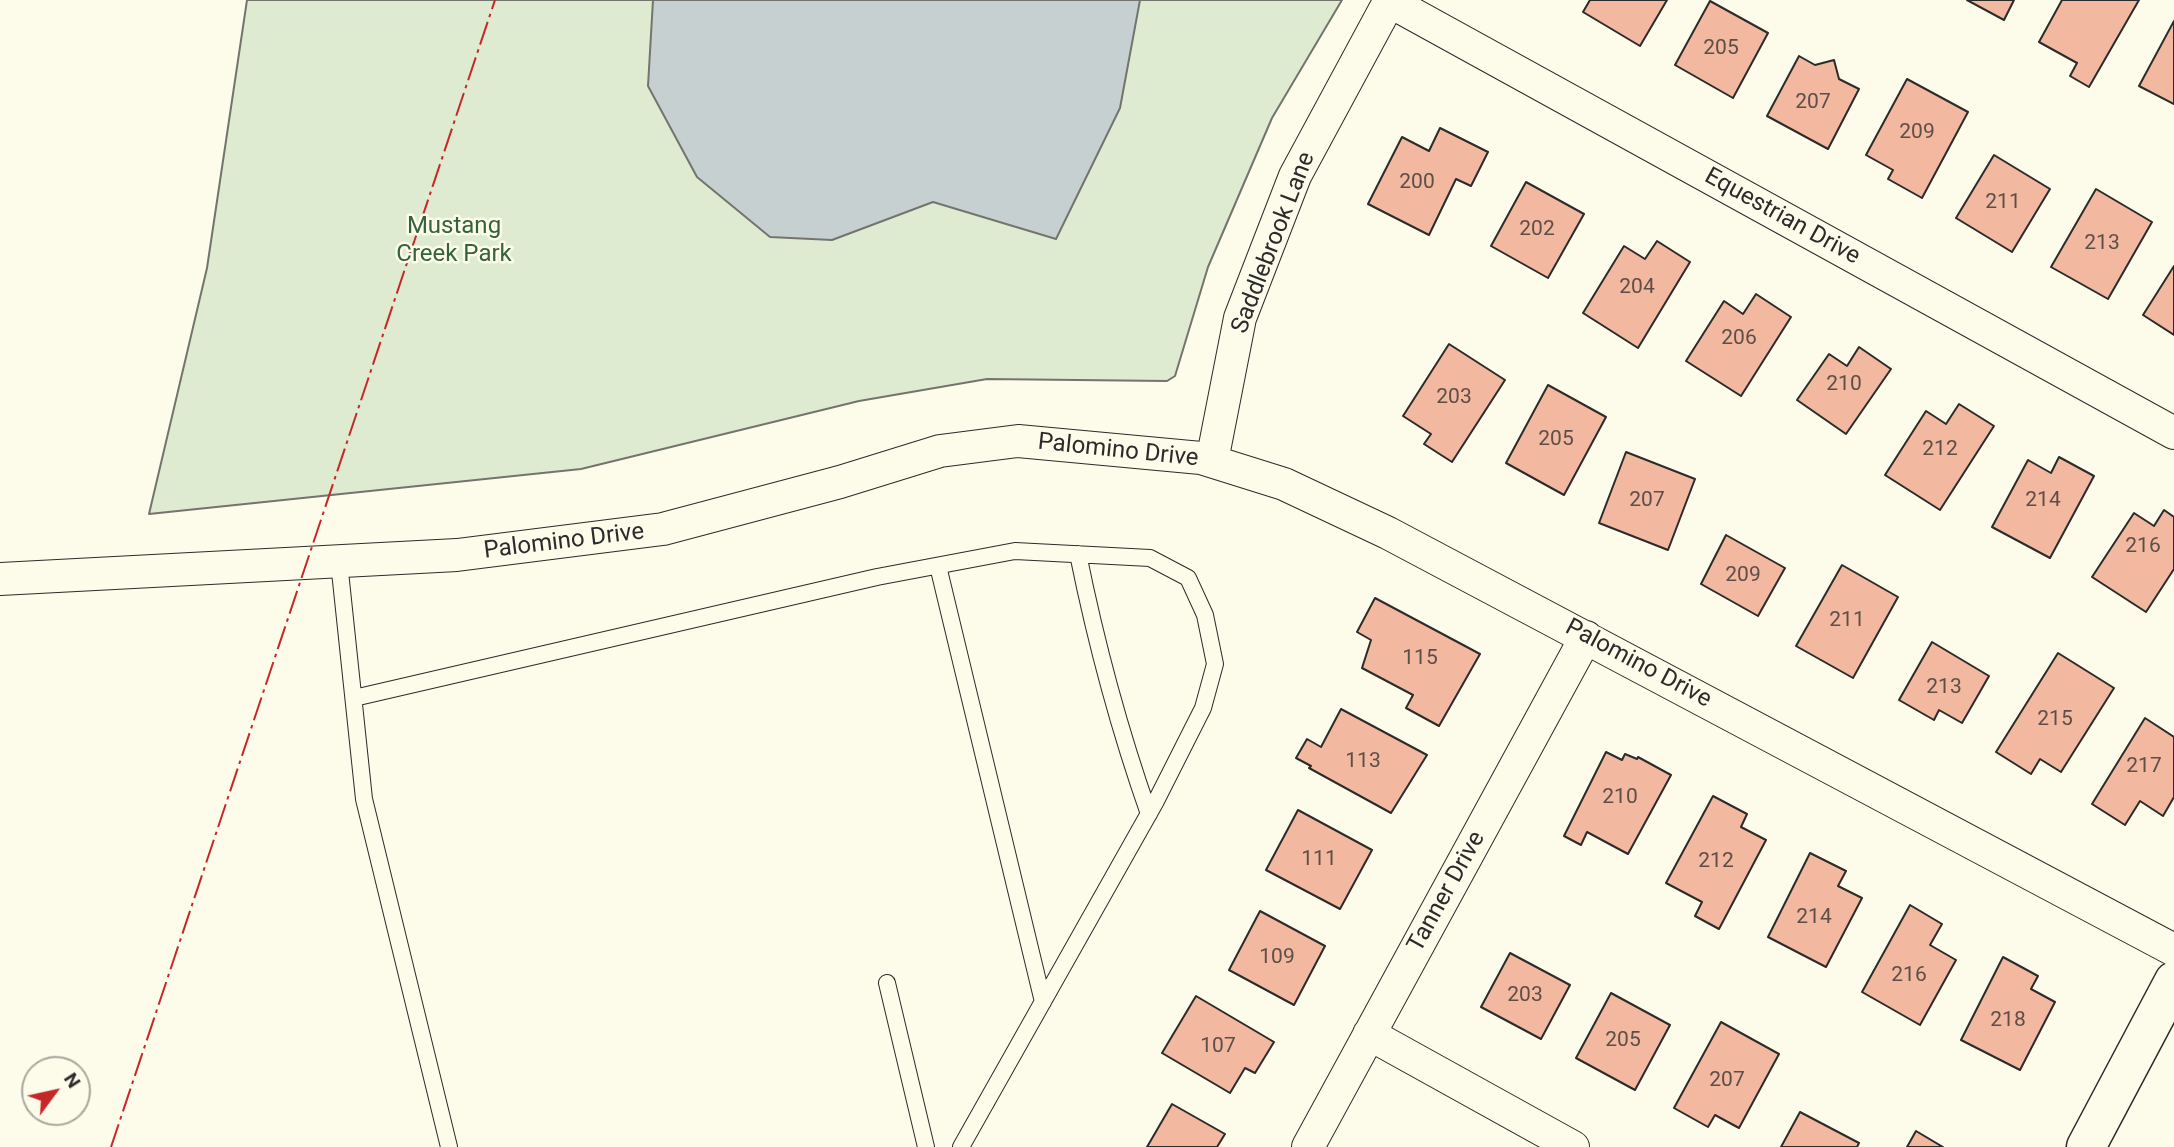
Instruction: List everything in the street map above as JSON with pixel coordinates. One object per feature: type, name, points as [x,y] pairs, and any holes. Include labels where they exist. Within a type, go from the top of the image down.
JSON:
[{"type":"street","name":"Equestrian Drive","points":[[1389,0],[2174,433]]},
{"type":"street","name":"Saddlebrook Lane","points":[[1212,461],[1240,318],[1295,176],[1389,0]]},
{"type":"street","name":"Palomino Drive","points":[[0,579],[457,555],[663,529],[841,482],[940,451],[1018,441],[1116,448],[1212,461],[1284,484],[1388,533],[2174,950]]},
{"type":"street","name":"Tanner Drive","points":[[1308,1147],[1586,637]]},
{"type":"street","points":[[2086,1147],[2174,981]]},
{"type":"street","points":[[1369,1034],[1573,1147]]},
{"type":"lane","points":[[355,698],[877,577],[1015,551],[1150,558],[1188,579],[1205,615],[1215,664],[1203,708],[1149,814],[961,1147]]},
{"type":"lane","points":[[1078,554],[1094,634],[1126,748],[1149,814]]},
{"type":"lane","points":[[340,562],[364,799],[449,1147]]},
{"type":"lane","points":[[938,566],[1043,1002]]},
{"type":"lane","points":[[887,983],[926,1147]]},
{"type":"green space","name":"Mustang Creek Park","points":[[247,0],[1342,0],[1272,118],[1208,267],[1175,376],[1167,381],[987,379],[859,401],[581,469],[149,514],[207,268]]},
{"type":"shaded area","points":[[653,0],[1140,0],[1120,108],[1056,239],[933,202],[832,240],[770,237],[697,177],[648,86]]},
{"type":"building","points":[[1590,0],[1667,0],[1640,46],[1583,12]]},
{"type":"building","points":[[1967,0],[2014,0],[2004,20]]},
{"type":"building","points":[[2062,0],[2139,0],[2089,87],[2070,76],[2077,63],[2039,42]]},
{"type":"building","points":[[1710,1],[1768,33],[1733,98],[1675,65]]},
{"type":"building","points":[[2174,21],[2174,104],[2139,86]]},
{"type":"building","points":[[1799,56],[1815,65],[1834,60],[1839,79],[1859,89],[1828,149],[1767,116]]},
{"type":"building","points":[[1907,79],[1968,112],[1922,198],[1888,179],[1893,170],[1866,155]]},
{"type":"building","points":[[1440,128],[1488,152],[1471,186],[1456,179],[1429,235],[1368,204],[1402,137],[1429,151]]},
{"type":"building","points":[[1994,155],[2050,189],[2012,252],[1956,218]]},
{"type":"building","points":[[1526,182],[1584,214],[1548,278],[1491,246]]},
{"type":"building","points":[[2096,189],[2152,222],[2108,299],[2051,267]]},
{"type":"building","points":[[1657,241],[1690,262],[1638,348],[1583,313],[1624,246],[1645,259]]},
{"type":"building","points":[[2174,266],[2174,335],[2143,315]]},
{"type":"building","points":[[1756,294],[1791,317],[1741,396],[1686,361],[1724,301],[1743,314]]},
{"type":"building","points":[[1449,344],[1505,380],[1452,462],[1424,444],[1431,434],[1403,416]]},
{"type":"building","points":[[1859,347],[1891,369],[1846,434],[1797,400],[1829,354],[1847,366]]},
{"type":"building","points":[[1548,385],[1606,417],[1564,495],[1506,463]]},
{"type":"building","points":[[1959,404],[1994,426],[1940,510],[1885,475],[1926,411],[1946,424]]},
{"type":"building","points":[[1626,452],[1695,479],[1668,550],[1599,523]]},
{"type":"building","points":[[2059,457],[2094,476],[2050,558],[1992,527],[2028,460],[2051,473]]},
{"type":"building","points":[[2164,510],[2174,517],[2174,569],[2146,612],[2092,577],[2134,513],[2154,526]]},
{"type":"building","points":[[1726,535],[1785,568],[1758,616],[1701,584]]},
{"type":"building","points":[[1842,565],[1898,597],[1853,678],[1796,646]]},
{"type":"building","points":[[1375,598],[1480,654],[1439,726],[1406,708],[1413,695],[1362,668],[1371,640],[1357,632]]},
{"type":"building","points":[[1932,642],[1989,676],[1962,723],[1939,710],[1934,720],[1899,700]]},
{"type":"building","points":[[2058,653],[2114,688],[2061,772],[2040,759],[2031,774],[1996,752]]},
{"type":"building","points":[[1341,709],[1427,755],[1391,813],[1309,768],[1311,766],[1296,758],[1307,739],[1321,747]]},
{"type":"building","points":[[2145,718],[2174,737],[2174,797],[2163,816],[2140,801],[2125,825],[2092,804]]},
{"type":"building","points":[[1606,752],[1622,760],[1625,754],[1637,759],[1638,757],[1671,775],[1628,854],[1587,832],[1581,845],[1564,836]]},
{"type":"building","points":[[1713,796],[1747,814],[1741,827],[1766,840],[1719,929],[1695,916],[1702,902],[1666,883]]},
{"type":"building","points":[[1298,810],[1372,850],[1340,909],[1266,870]]},
{"type":"building","points":[[1810,853],[1846,871],[1838,886],[1862,898],[1826,967],[1768,937]]},
{"type":"building","points":[[1910,905],[1942,924],[1930,945],[1956,960],[1920,1025],[1862,992]]},
{"type":"building","points":[[1260,911],[1325,946],[1294,1005],[1229,970]]},
{"type":"building","points":[[1510,953],[1570,985],[1541,1039],[1481,1007]]},
{"type":"building","points":[[2003,957],[2038,976],[2031,989],[2055,1002],[2020,1070],[1961,1040]]},
{"type":"building","points":[[1611,993],[1670,1025],[1635,1090],[1576,1058]]},
{"type":"building","points":[[1196,996],[1274,1042],[1255,1073],[1245,1068],[1230,1093],[1162,1053]]},
{"type":"building","points":[[1721,1022],[1779,1054],[1739,1128],[1715,1115],[1708,1127],[1674,1108]]},
{"type":"building","points":[[1172,1104],[1225,1134],[1217,1147],[1147,1147]]},
{"type":"building","points":[[1800,1112],[1859,1143],[1857,1147],[1781,1147]]},
{"type":"building","points":[[1916,1131],[1943,1147],[1907,1147]]},
{"type":"power","points":[[111,1147],[495,0]]}]
